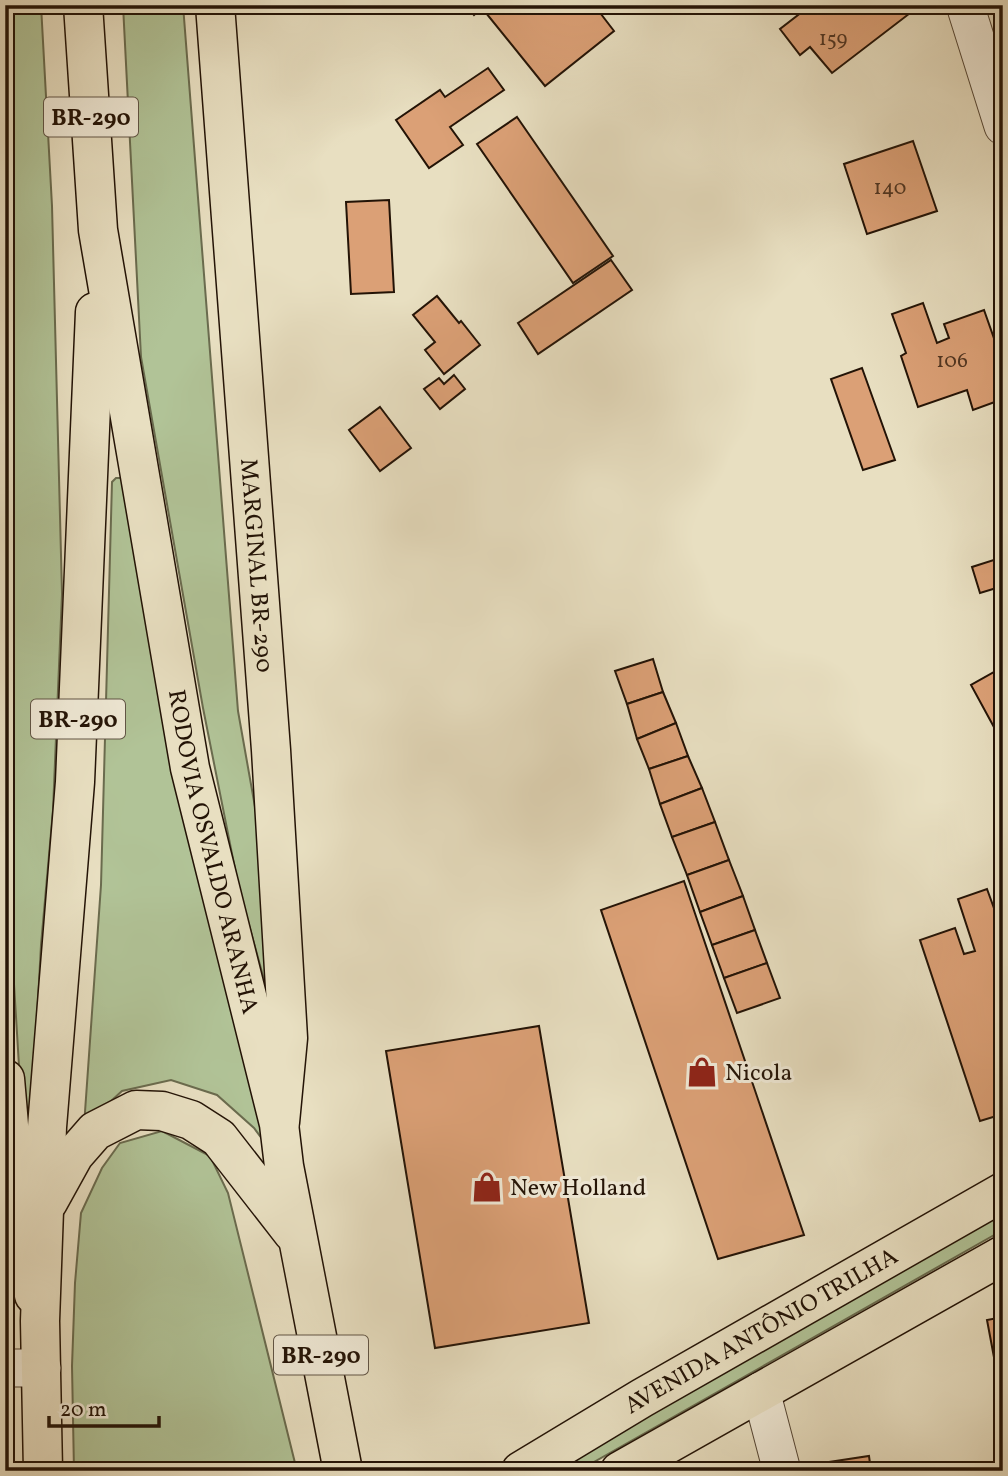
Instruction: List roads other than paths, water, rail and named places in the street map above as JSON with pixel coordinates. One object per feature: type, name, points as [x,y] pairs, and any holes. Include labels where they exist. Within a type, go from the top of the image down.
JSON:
[{"type":"main road","name":"RODOVIA OSVALDO ARANHA","points":[[43,1471],[24,1368],[40,1321],[47,1127],[75,782],[89,490],[98,230],[83,5]]},
{"type":"main road","name":"MARGINAL BR-290","points":[[215,5],[270,737],[288,1038],[279,1124]]},
{"type":"main road","name":"RODOVIA OSVALDO ARANHA","points":[[98,230],[190,768],[279,1124],[284,1166],[343,1471]]},
{"type":"main road","points":[[5,1079],[16,1206],[40,1321]]},
{"type":"main road","name":"BR-290","points":[[45,1207],[74,1155],[95,1131],[136,1110],[162,1111],[191,1120],[219,1139],[299,1240]]},
{"type":"main road","name":"AVENIDA ANTÔNIO TRILHA","points":[[521,1471],[642,1398],[1003,1192]]},
{"type":"main road","points":[[620,1471],[1003,1255]]},
{"type":"street","points":[[965,5],[1003,126]]},
{"type":"street","points":[[761,1391],[782,1471]]},
{"type":"place","name":"Nicola","points":[[702,1072]]},
{"type":"place","name":"New Holland","points":[[487,1187]]}]
